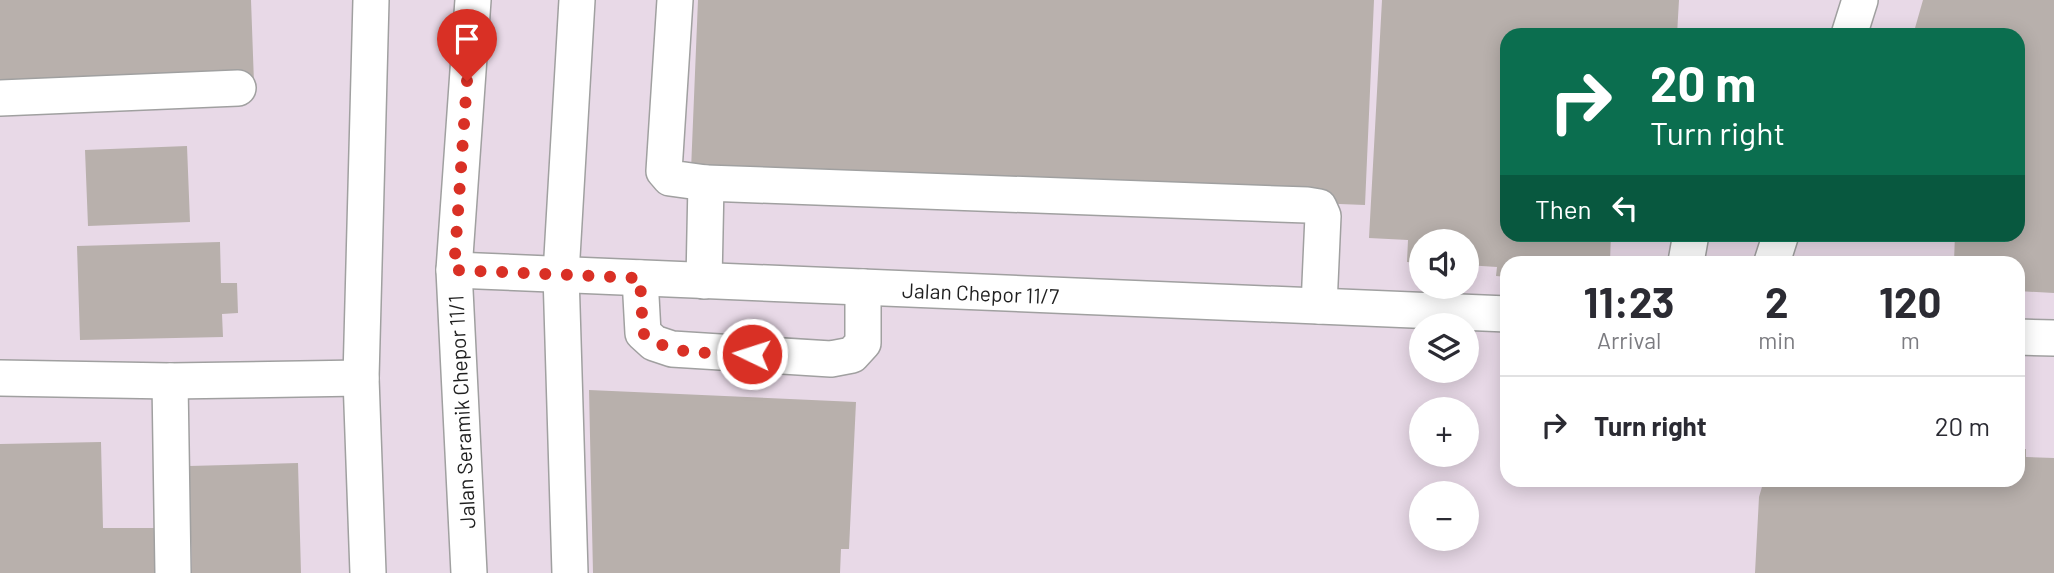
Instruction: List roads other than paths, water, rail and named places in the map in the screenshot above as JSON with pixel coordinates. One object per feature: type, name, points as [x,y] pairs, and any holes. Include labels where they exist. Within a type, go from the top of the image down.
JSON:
[{"type":"street","points":[[368,573],[361,378],[371,0]]},
{"type":"street","name":"Jalan Seramik Chepor 11/1","points":[[469,573],[454,270],[473,0]]},
{"type":"street","points":[[570,573],[561,274],[577,0]]},
{"type":"street","points":[[675,0],[664,171],[670,178],[706,183],[1319,207],[1323,216],[1319,306]]},
{"type":"street","points":[[1851,28],[1860,0]]},
{"type":"street","points":[[0,98],[238,88]]},
{"type":"street","points":[[704,281],[706,183]]},
{"type":"street","name":"Jalan Chepor 11/7","points":[[454,270],[1500,314]]},
{"type":"street","points":[[640,278],[643,333],[654,343],[672,349],[831,359],[852,355],[863,343],[863,287]]},
{"type":"street","points":[[2025,337],[2054,338]]},
{"type":"street","points":[[0,378],[170,381],[361,378]]},
{"type":"street","points":[[170,381],[173,573]]}]
